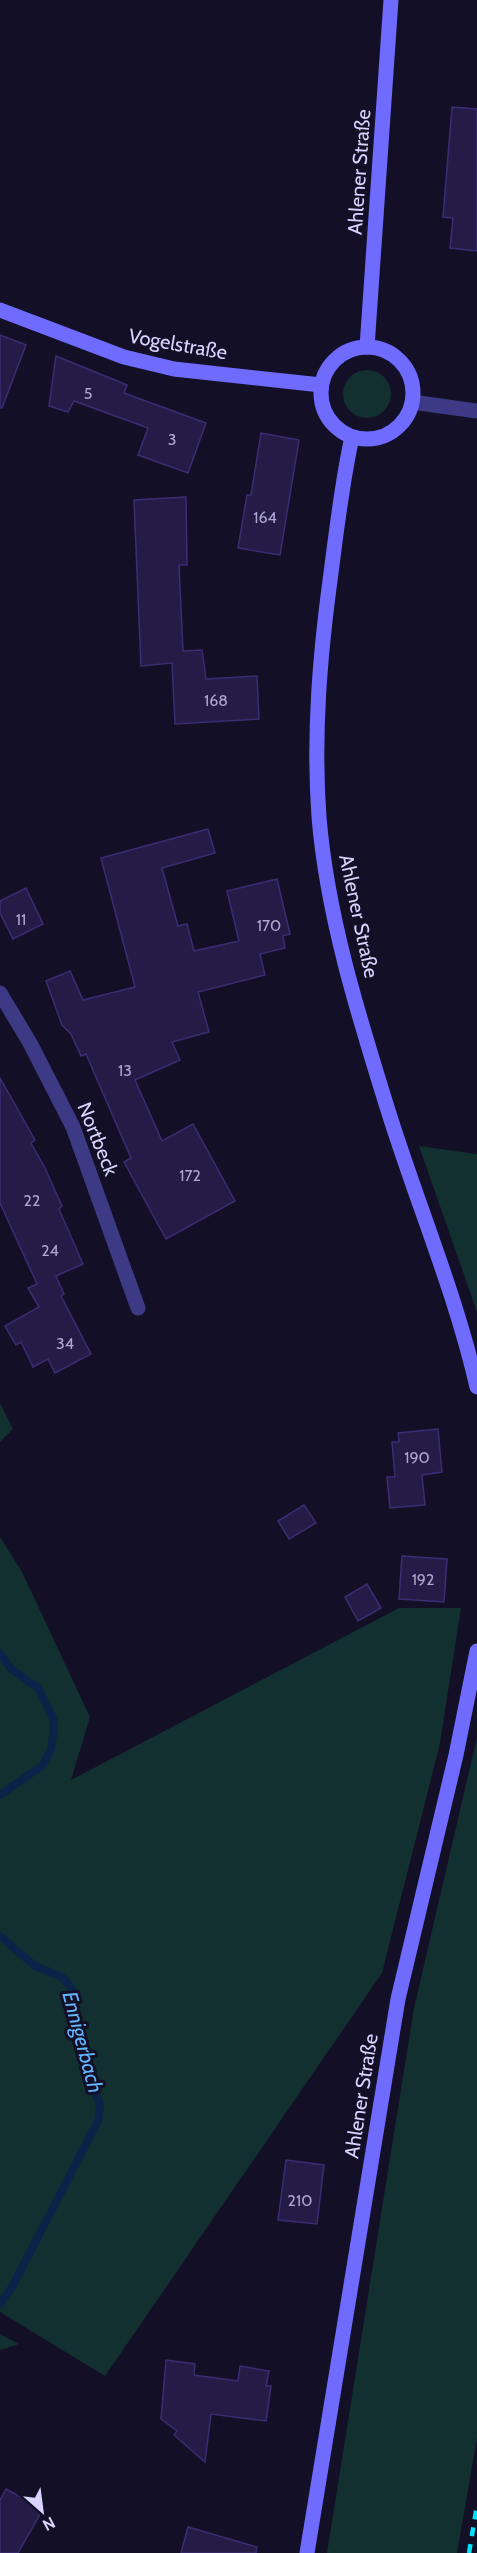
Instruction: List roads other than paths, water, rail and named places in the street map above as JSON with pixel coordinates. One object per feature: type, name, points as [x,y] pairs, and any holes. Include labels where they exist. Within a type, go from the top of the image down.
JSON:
[{"type":"main road","name":"Ahlener Straße","points":[[368,347],[391,0]]},
{"type":"main road","name":"Vogelstraße","points":[[0,310],[124,357],[164,367],[321,385]]},
{"type":"main road","points":[[368,347],[381,349],[403,364],[410,375],[412,402],[400,425],[390,433],[371,439],[352,437],[340,431],[327,417],[321,399],[321,385],[332,362],[355,348],[368,347]]},
{"type":"main road","name":"Ahlener Straße","points":[[352,437],[344,474],[318,667],[319,818],[332,898],[355,997],[387,1109],[467,1341],[477,1387]]},
{"type":"main road","name":"Ahlener Straße","points":[[307,2553],[398,2000],[456,1755],[477,1651]]},
{"type":"street","points":[[412,402],[477,411]]},
{"type":"street","name":"Nortbeck","points":[[0,993],[30,1043],[73,1127],[138,1308]]},
{"type":"waterway","name":"Ennigerbach","points":[[0,1653],[11,1669],[38,1688],[53,1718],[54,1729],[51,1749],[43,1765],[0,1795]]},
{"type":"waterway","name":"Ennigerbach","points":[[0,1936],[35,1966],[62,1977],[69,1985],[74,1995],[76,2027],[85,2064],[100,2105],[98,2121],[12,2287],[0,2304]]},
{"type":"railway","points":[[469,2553],[477,2505]]}]
